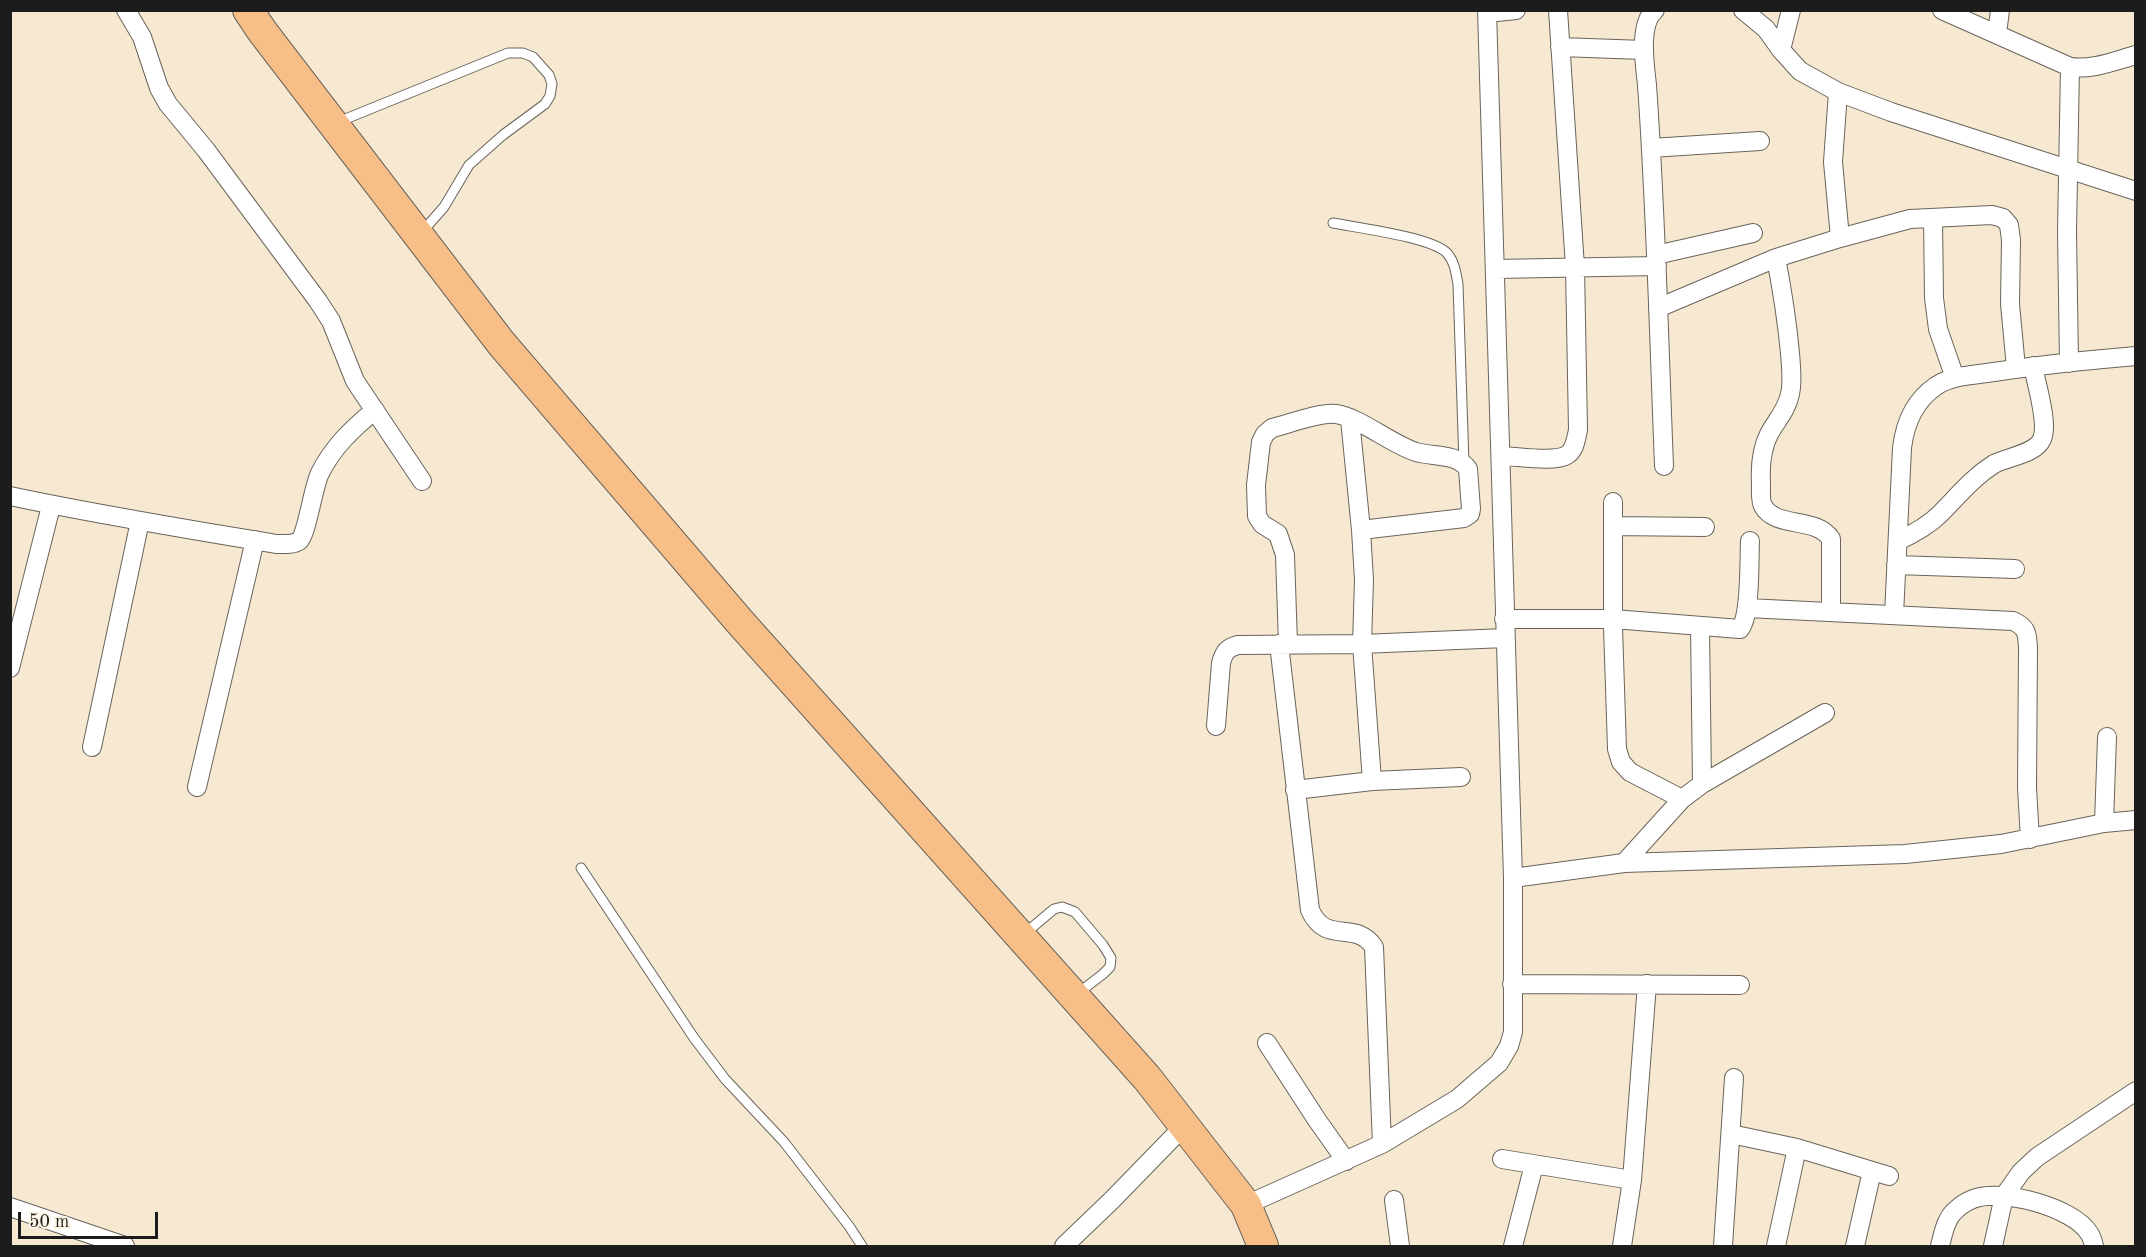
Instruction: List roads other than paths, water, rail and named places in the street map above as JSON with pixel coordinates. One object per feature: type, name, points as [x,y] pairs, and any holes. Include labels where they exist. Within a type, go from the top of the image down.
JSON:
[{"type":"highway","points":[[248,10],[501,343],[756,639],[1147,1078],[1246,1205],[1263,1246]]},
{"type":"street","points":[[126,10],[142,37],[159,88],[168,104],[220,168],[318,301],[331,321],[355,381],[422,481]]},
{"type":"street","points":[[1246,1205],[1382,1144],[1457,1099],[1499,1063],[1509,1046],[1513,1032],[1513,878],[1487,12],[1516,10]]},
{"type":"street","points":[[1501,456],[1558,458],[1568,454],[1575,446],[1578,430],[1575,267],[1558,10]]},
{"type":"street","points":[[1655,10],[1651,13],[1645,27],[1644,50],[1652,148],[1664,466]]},
{"type":"street","points":[[1743,10],[1766,29],[1800,71],[1838,93],[2136,191]]},
{"type":"street","points":[[1781,50],[1791,10]]},
{"type":"street","points":[[1942,10],[2070,67],[2093,67],[2136,55]]},
{"type":"street","points":[[1997,34],[2000,10]]},
{"type":"street","points":[[1560,47],[1644,50]]},
{"type":"street","points":[[2069,363],[2067,313],[2070,67]]},
{"type":"street","points":[[1838,93],[1833,162],[1840,238]]},
{"type":"street","points":[[1652,148],[1760,141]]},
{"type":"street","points":[[1658,308],[1776,258],[1910,219],[1992,215],[2003,218],[2009,225],[2011,240],[2010,304],[2024,367],[2044,423],[2044,436],[2040,443],[1997,463],[1976,477],[1940,515],[1914,534],[1898,542]]},
{"type":"street","points":[[1933,218],[1934,298],[1938,329],[1955,378]]},
{"type":"street","points":[[1495,270],[1575,267],[1656,260],[1753,233]]},
{"type":"street","points":[[1776,258],[1786,319],[1791,376],[1786,408],[1764,447],[1760,466],[1763,506],[1769,512],[1792,522],[1817,526],[1826,531],[1831,539],[1831,611]]},
{"type":"street","points":[[1894,615],[1902,448],[1905,428],[1913,410],[1925,396],[1937,386],[1955,378],[2024,367],[2136,356]]},
{"type":"street","points":[[10,496],[51,506],[276,544],[289,544],[299,541],[304,533],[316,484],[335,447],[375,410]]},
{"type":"street","points":[[1361,530],[1464,518],[1470,514],[1471,508],[1466,470],[1456,459],[1418,453],[1350,418],[1336,414],[1326,414],[1272,428],[1265,434],[1261,442],[1256,485],[1257,516],[1262,524],[1278,534],[1283,548],[1283,644],[1295,790],[1310,910],[1319,925],[1328,930],[1359,934],[1369,940],[1374,947],[1382,1144]]},
{"type":"street","points":[[1350,418],[1361,530],[1364,580],[1362,644],[1372,781]]},
{"type":"street","points":[[1466,470],[1501,476]]},
{"type":"street","points":[[1613,502],[1613,619],[1617,748],[1621,762],[1630,772],[1682,799]]},
{"type":"street","points":[[10,668],[51,506]]},
{"type":"street","points":[[92,747],[140,521]]},
{"type":"street","points":[[1613,526],[1705,527]]},
{"type":"street","points":[[197,787],[255,540]]},
{"type":"street","points":[[1504,619],[1613,619],[1740,629],[1744,624],[1747,608],[1750,541]]},
{"type":"street","points":[[1896,565],[2015,569]]},
{"type":"street","points":[[1747,608],[2013,621],[2022,625],[2027,634],[2028,648],[2027,788],[2030,839]]},
{"type":"street","points":[[1700,626],[1702,784]]},
{"type":"street","points":[[1216,726],[1221,663],[1228,648],[1238,645],[1362,644],[1505,638]]},
{"type":"street","points":[[1624,863],[1682,799],[1702,784],[1825,713]]},
{"type":"street","points":[[2104,824],[2108,737]]},
{"type":"street","points":[[1295,790],[1372,781],[1461,777]]},
{"type":"street","points":[[1513,878],[1624,863],[1905,854],[2030,839],[2136,820]]},
{"type":"street","points":[[1512,984],[1740,984]]},
{"type":"street","points":[[1622,1246],[1632,1180],[1647,984]]},
{"type":"street","points":[[1267,1043],[1346,1161]]},
{"type":"street","points":[[1723,1246],[1734,1078]]},
{"type":"street","points":[[1993,1246],[2004,1196],[2021,1172],[2037,1157],[2136,1091]]},
{"type":"street","points":[[1064,1246],[1184,1126]]},
{"type":"street","points":[[1731,1134],[1797,1148],[1881,1174],[1855,1246]]},
{"type":"street","points":[[1776,1246],[1797,1148]]},
{"type":"street","points":[[1502,1159],[1632,1180]]},
{"type":"street","points":[[1513,1246],[1534,1165]]},
{"type":"street","points":[[1940,1246],[1944,1227],[1955,1210],[1974,1198],[2004,1196],[2059,1209],[2089,1233],[2094,1246]]},
{"type":"street","points":[[1394,1200],[1400,1246]]},
{"type":"street","points":[[10,1207],[125,1246]]},
{"type":"lane","points":[[333,124],[508,53],[523,52],[533,57],[549,75],[552,84],[550,96],[545,104],[503,135],[469,165],[444,207],[419,236]]},
{"type":"lane","points":[[1333,224],[1437,246],[1448,254],[1455,266],[1458,284],[1466,470]]},
{"type":"lane","points":[[581,868],[694,1038],[725,1079],[784,1142],[862,1246]]},
{"type":"lane","points":[[1021,937],[1054,909],[1062,907],[1075,912],[1103,945],[1110,958],[1110,967],[1074,996]]}]
